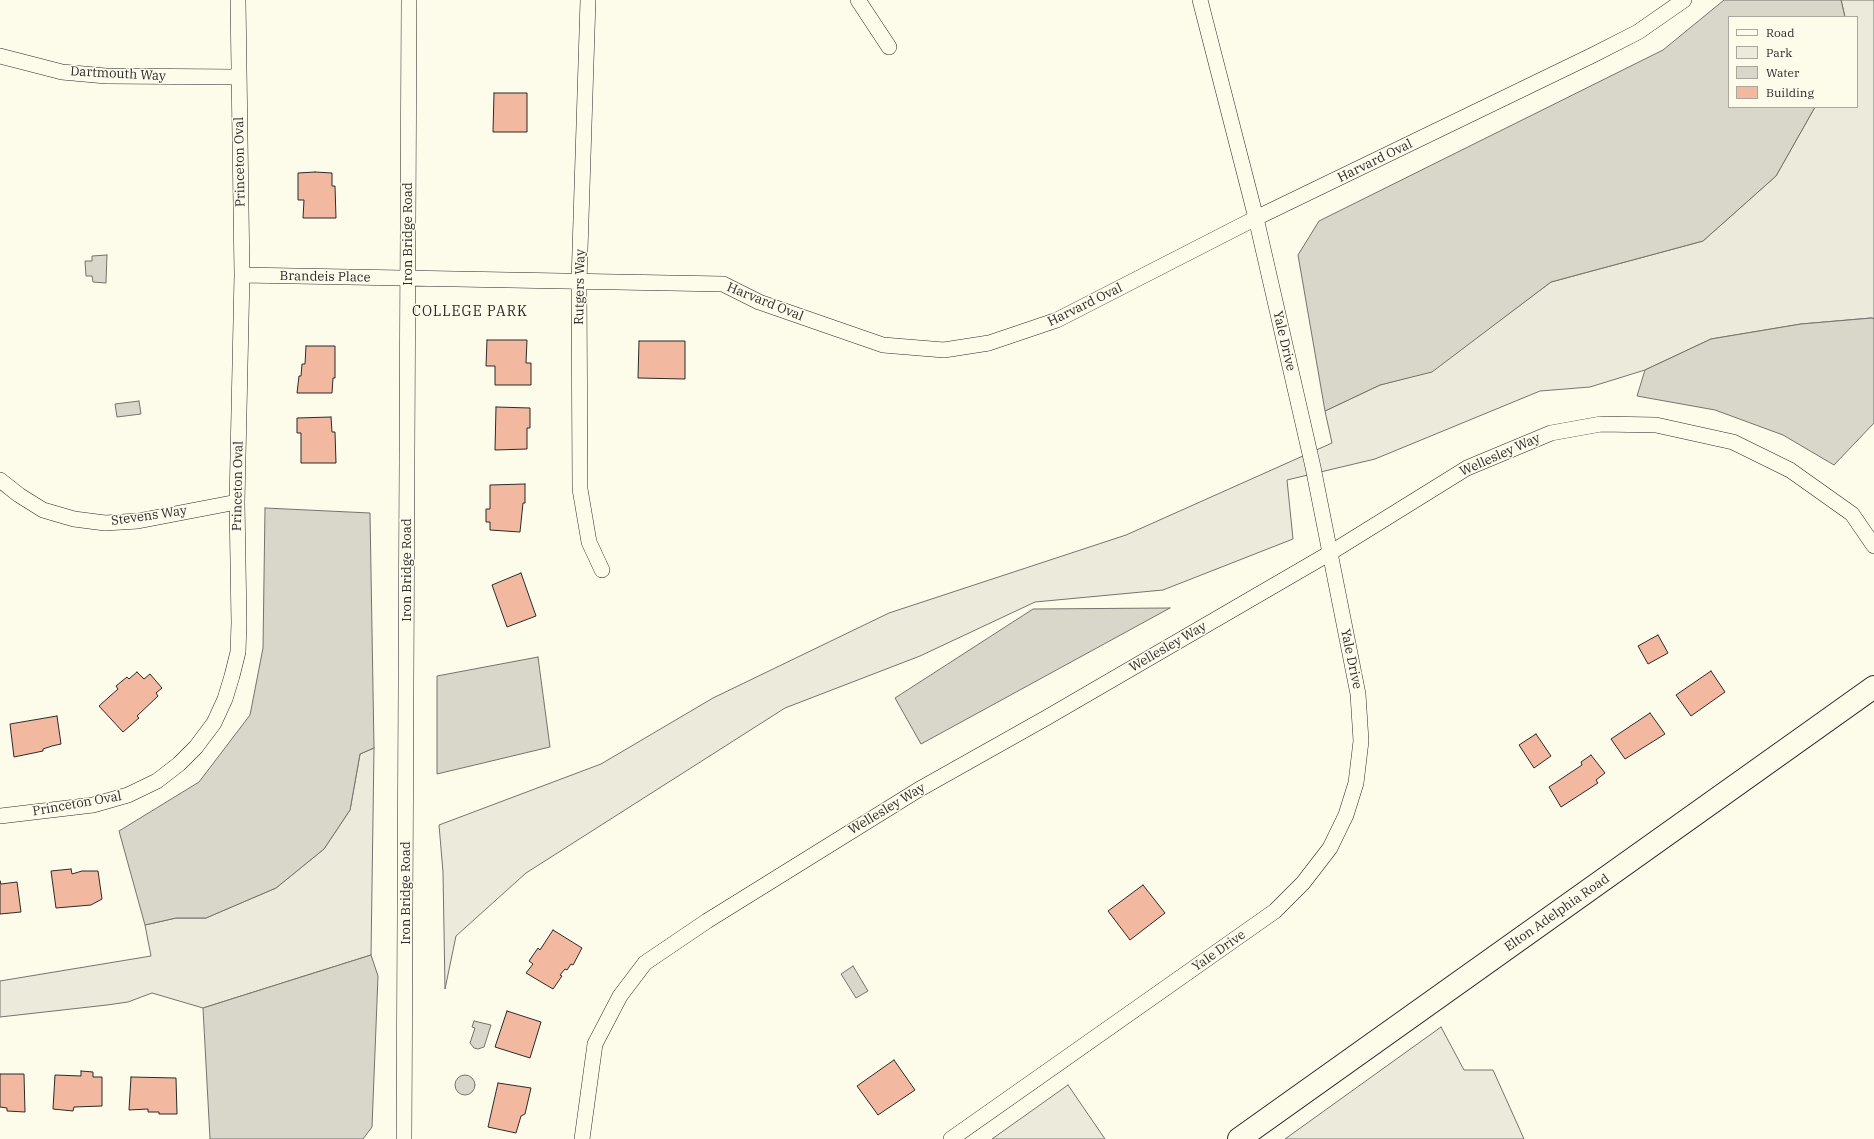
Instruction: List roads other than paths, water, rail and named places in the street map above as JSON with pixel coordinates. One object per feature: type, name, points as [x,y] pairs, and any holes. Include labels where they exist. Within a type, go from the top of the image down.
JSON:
[{"type":"main road","name":"Elton Adelphia Road","points":[[1239,1139],[1874,688]]},
{"type":"street","name":"Princeton Oval","points":[[0,816],[93,804],[128,796],[157,781],[179,764],[196,747],[214,723],[225,699],[238,652],[237,502],[242,275],[238,0]]},
{"type":"street","name":"Iron Bridge Road","points":[[404,1139],[409,0]]},
{"type":"street","name":"Rutgers Way","points":[[588,0],[580,282],[580,489],[589,542],[602,570]]},
{"type":"street","points":[[858,0],[889,47]]},
{"type":"street","name":"Yale Drive","points":[[951,1139],[1275,911],[1303,883],[1330,848],[1346,815],[1356,783],[1360,741],[1358,694],[1313,467],[1256,218],[1200,0]]},
{"type":"street","name":"Harvard Oval","points":[[408,278],[723,284],[760,302],[883,345],[944,350],[989,343],[1057,320],[1256,218],[1593,55],[1638,32],[1684,0]]},
{"type":"street","name":"Dartmouth Way","points":[[0,56],[62,72],[106,76],[238,77]]},
{"type":"street","name":"Brandeis Place","points":[[242,275],[408,278]]},
{"type":"street","name":"Wellesley Way","points":[[582,1139],[595,1044],[620,996],[645,963],[707,921],[918,790],[1046,718],[1330,553],[1467,468],[1551,433],[1601,424],[1656,425],[1733,442],[1790,470],[1852,514],[1874,546]]},
{"type":"street","name":"Stevens Way","points":[[0,480],[19,495],[43,510],[74,519],[105,523],[138,521],[237,502]]},
{"type":"water","points":[[1724,0],[1841,0],[1845,16],[1728,16],[1728,108],[1814,108],[1776,176],[1703,241],[1551,282],[1432,372],[1380,385],[1325,411],[1298,255],[1319,221],[1663,50]]},
{"type":"water","points":[[107,255],[106,283],[93,282],[92,276],[86,276],[85,261],[92,261],[92,256]]},
{"type":"water","points":[[1874,319],[1874,423],[1834,465],[1783,435],[1715,410],[1637,396],[1645,370],[1711,339],[1801,324]]},
{"type":"water","points":[[139,401],[141,414],[117,417],[115,404]]},
{"type":"water","points":[[265,508],[370,513],[374,748],[360,754],[350,810],[324,849],[276,888],[206,918],[176,918],[145,925],[119,831],[199,782],[250,715],[263,648]]},
{"type":"water","points":[[1170,608],[921,744],[895,698],[1033,609]]},
{"type":"water","points":[[538,657],[550,747],[437,774],[437,676]]},
{"type":"water","points":[[371,955],[378,976],[372,1127],[363,1139],[210,1139],[203,1008]]},
{"type":"water","points":[[853,966],[868,991],[856,998],[841,974]]},
{"type":"water","points":[[474,1021],[491,1025],[484,1047],[478,1049],[474,1048],[470,1043],[475,1028],[472,1027]]},
{"type":"water","points":[[465,1075],[472,1078],[475,1085],[472,1092],[465,1095],[458,1092],[455,1085],[458,1078]]},
{"type":"district","name":"COLLEGE PARK","points":[[470,312]]}]
